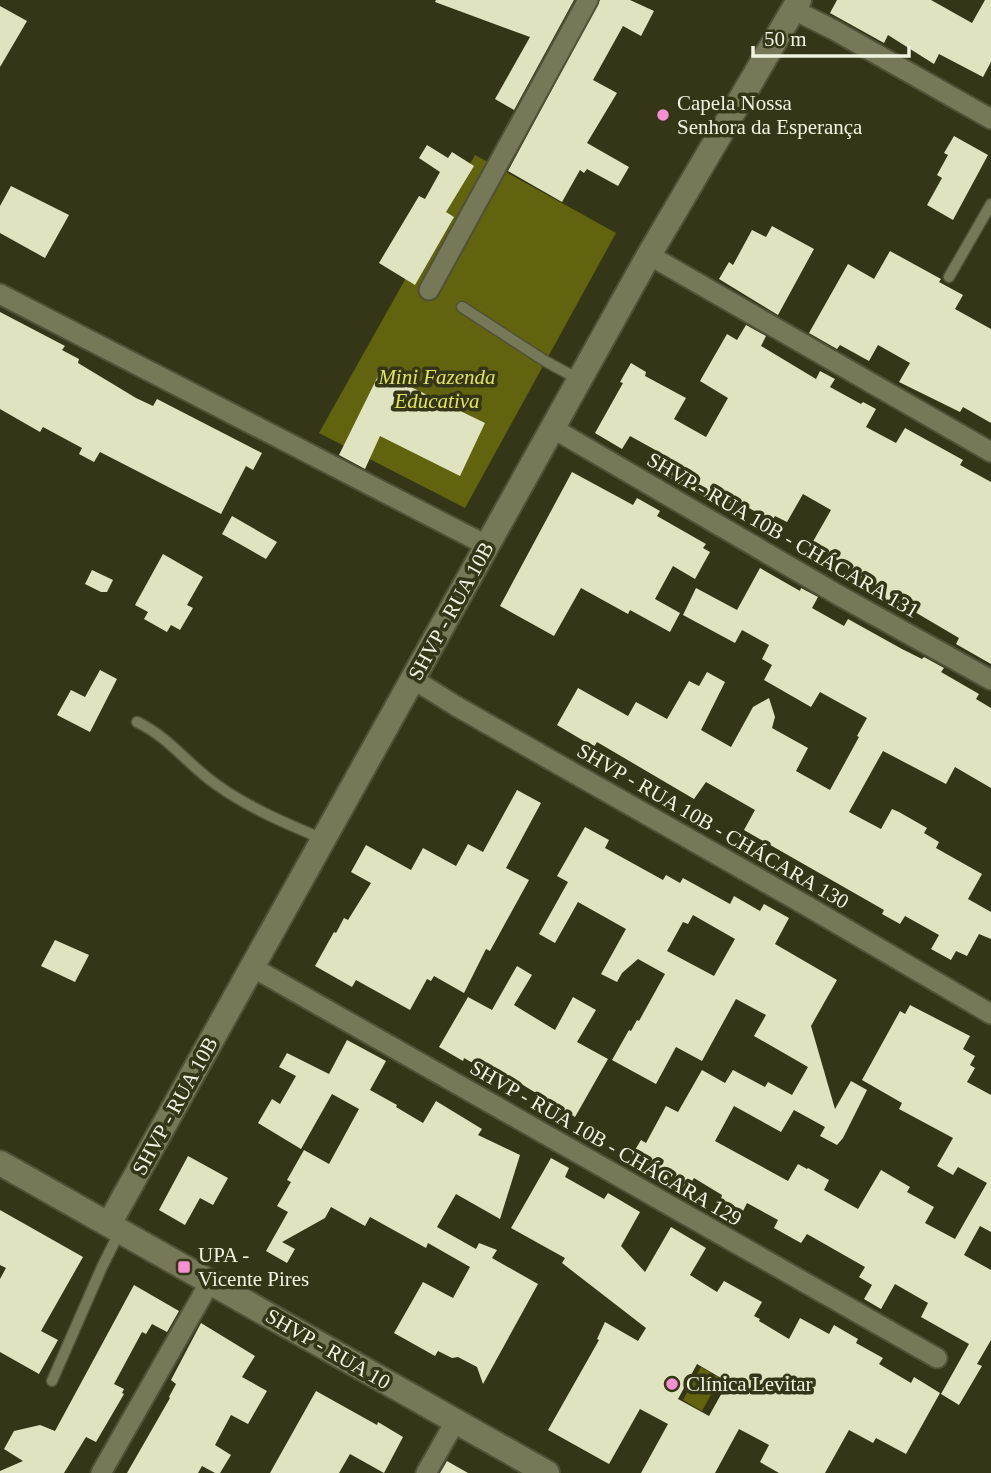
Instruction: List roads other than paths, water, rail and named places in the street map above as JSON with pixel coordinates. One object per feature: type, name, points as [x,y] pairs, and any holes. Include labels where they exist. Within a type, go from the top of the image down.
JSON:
[{"type":"street","points":[[429,290],[588,0]]},
{"type":"street","points":[[788,4],[991,119]]},
{"type":"street","name":"SHVP - RUA 10B","points":[[114,1228],[252,967],[554,429],[788,4]]},
{"type":"street","points":[[649,255],[991,452]]},
{"type":"street","points":[[0,294],[488,546]]},
{"type":"street","name":"SHVP - RUA 10B - CHÁCARA 131","points":[[554,429],[840,596],[991,680]]},
{"type":"street","name":"SHVP - RUA 10B - CHÁCARA 130","points":[[413,679],[991,1014]]},
{"type":"street","name":"SHVP - RUA 10B - CHÁCARA 129","points":[[252,967],[937,1358]]},
{"type":"street","name":"SHVP - RUA 10","points":[[0,1163],[547,1473]]},
{"type":"street","points":[[101,1473],[210,1282]]},
{"type":"street","points":[[426,1473],[455,1422]]},
{"type":"lane","points":[[949,277],[991,204]]},
{"type":"lane","points":[[461,307],[545,361],[581,380]]},
{"type":"lane","points":[[137,722],[156,731],[217,786],[277,820],[324,839]]},
{"type":"lane","points":[[52,1381],[102,1267],[114,1228]]},
{"type":"place","name":"Capela Nossa Senhora da Esperança","points":[[663,115]]},
{"type":"place","name":"UPA - Vicente Pires","points":[[184,1267]]},
{"type":"place","name":"Clínica Levitar","points":[[672,1384]]},
{"type":"park label","name":"Mini Fazenda Educativa","points":[[437,389]]}]
